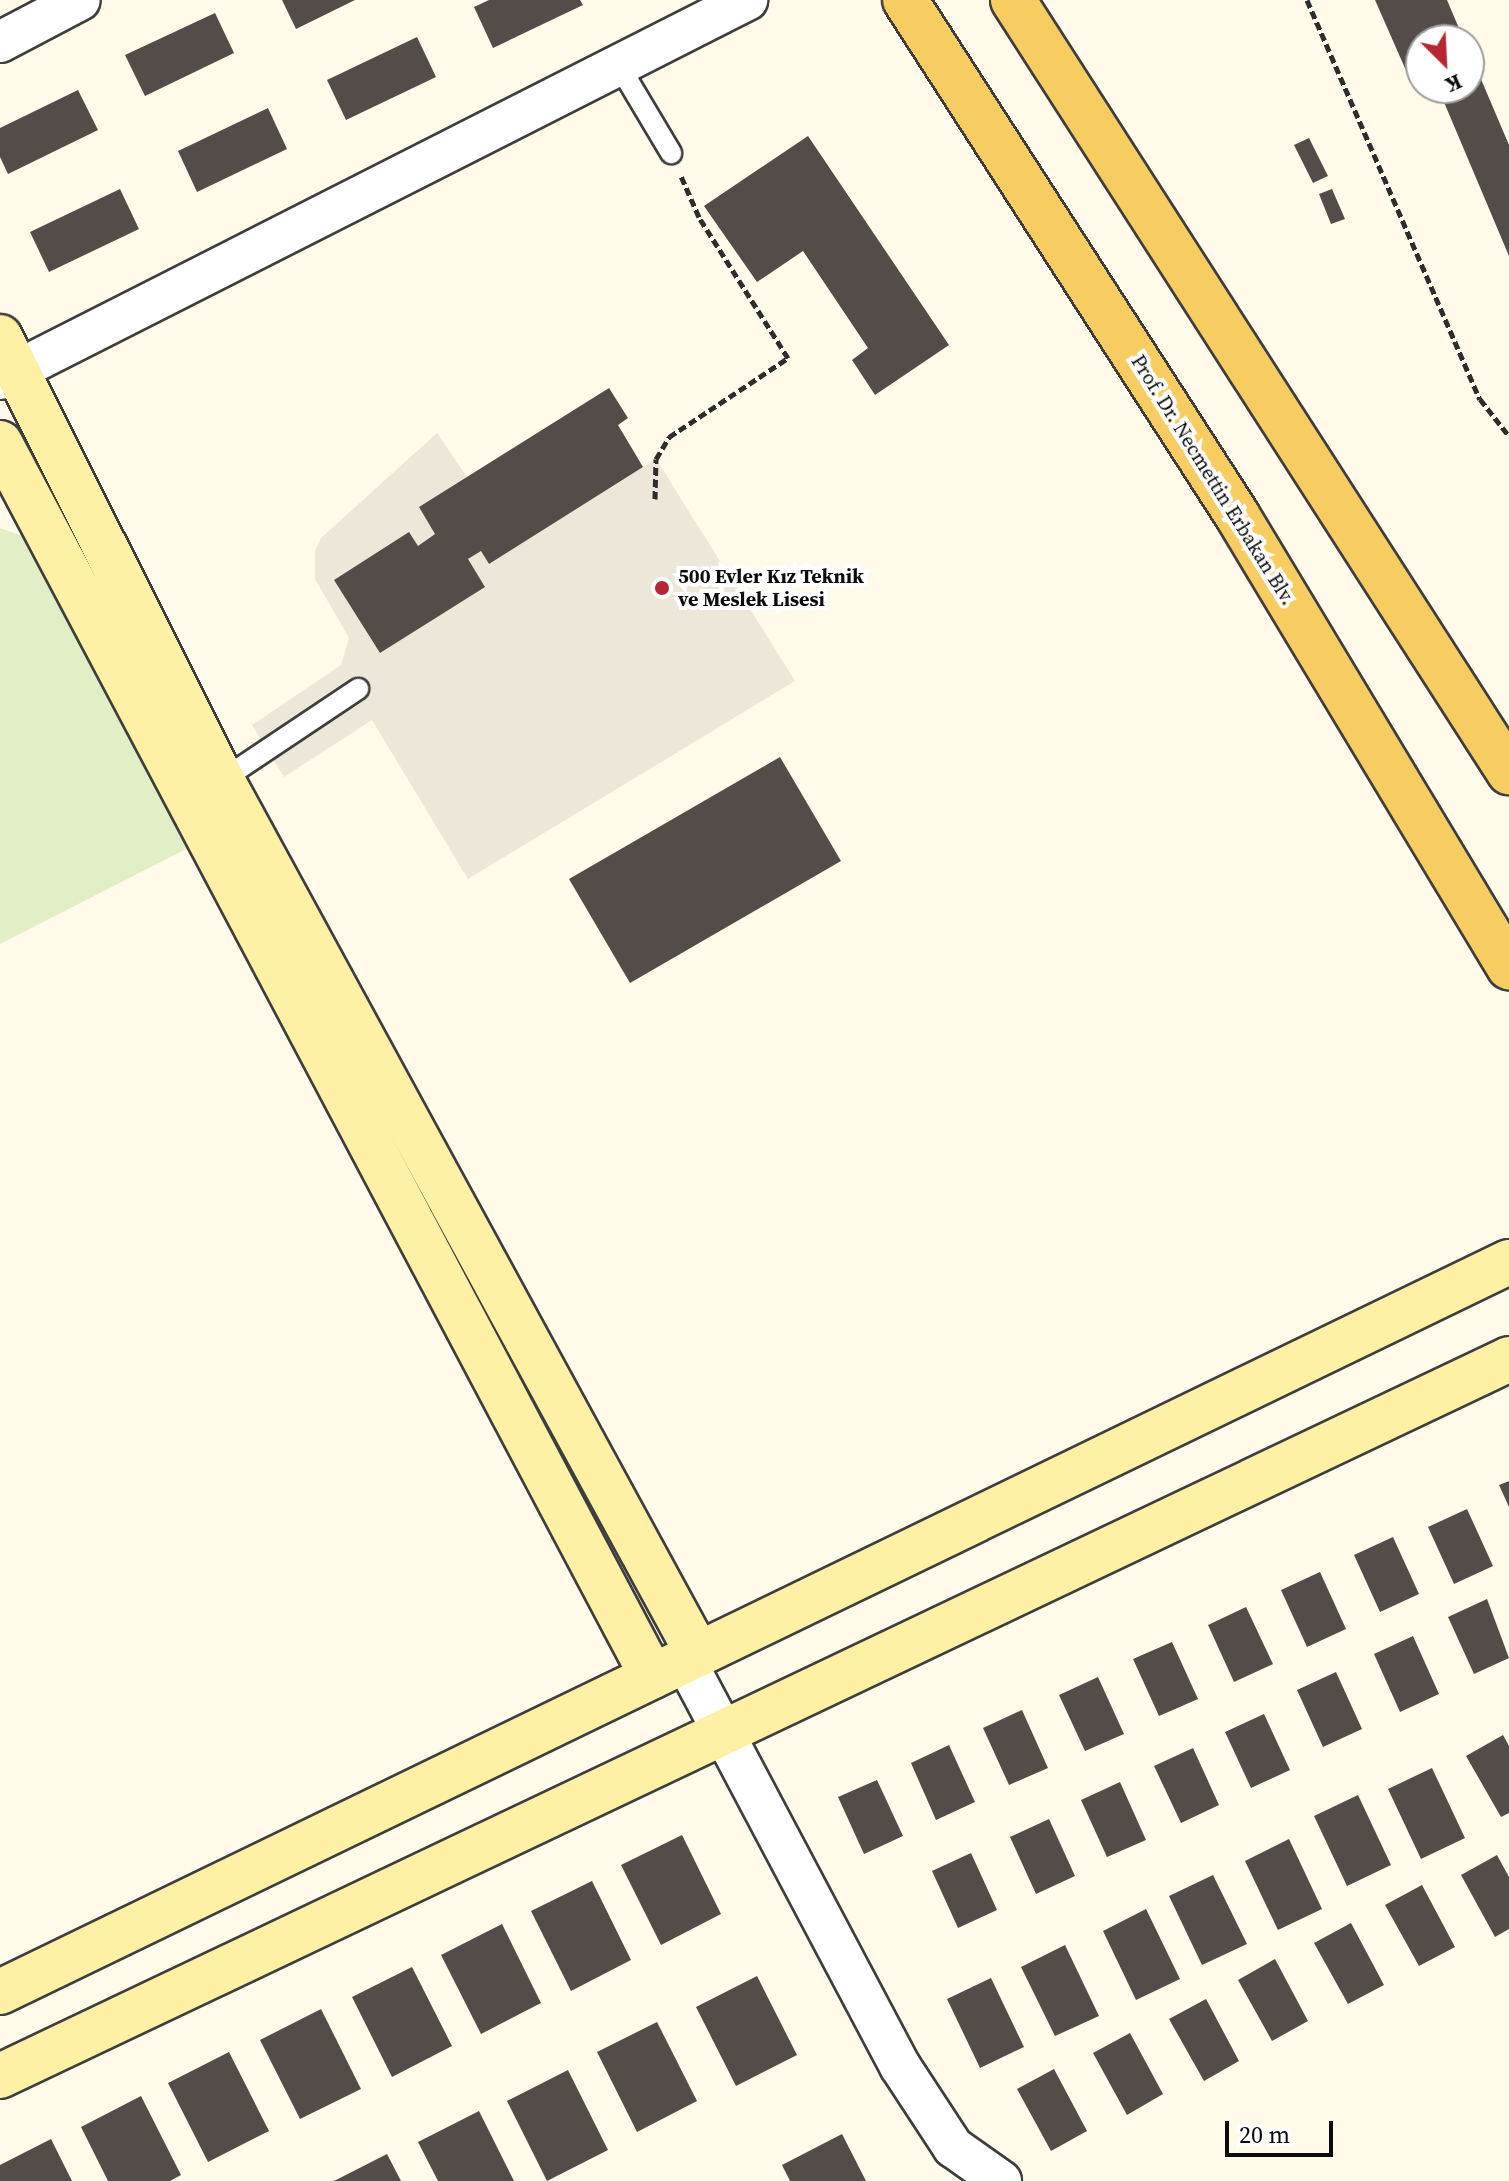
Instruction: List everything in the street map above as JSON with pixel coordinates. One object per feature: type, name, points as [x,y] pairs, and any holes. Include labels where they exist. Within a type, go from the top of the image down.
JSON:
[{"type":"main road","name":"Prof. Dr. Necmettin Erbakan Blv.","points":[[905,0],[1237,515],[1509,967]]},
{"type":"main road","points":[[1013,0],[1509,772]]},
{"type":"main road","points":[[5,363],[679,1663]]},
{"type":"main road","points":[[0,443],[679,1663]]},
{"type":"main road","points":[[0,1992],[1509,1262]]},
{"type":"main road","points":[[0,2076],[1509,1359]]},
{"type":"street","points":[[0,42],[80,0]]},
{"type":"street","points":[[5,363],[747,0]]},
{"type":"street","points":[[679,1663],[722,1732],[900,2066],[959,2164],[1001,2181]]},
{"type":"lane","points":[[618,64],[671,153]]},
{"type":"lane","points":[[222,780],[358,689]]},
{"type":"path","points":[[1307,0],[1480,399],[1509,436]]},
{"type":"path","points":[[655,499],[656,459],[669,437],[788,358],[699,217],[671,153]]},
{"type":"green space","points":[[0,528],[25,537],[194,845],[0,944]]},
{"type":"shaded area","points":[[437,433],[467,477],[419,507],[435,534],[418,546],[409,533],[334,580],[380,653],[485,587],[468,559],[481,551],[489,564],[656,459],[795,681],[468,879],[372,720],[284,777],[252,725],[341,665],[349,638],[315,579],[315,551],[321,538]]},
{"type":"building","points":[[282,0],[355,0],[296,29]]},
{"type":"building","points":[[489,0],[580,0],[583,5],[493,48],[474,7]]},
{"type":"building","points":[[1375,0],[1447,0],[1457,24],[1405,24],[1405,68]]},
{"type":"building","points":[[215,13],[234,53],[145,96],[125,55]]},
{"type":"building","points":[[417,37],[436,77],[346,120],[327,80]]},
{"type":"building","points":[[1485,89],[1509,145],[1509,256],[1445,104],[1485,104]]},
{"type":"building","points":[[78,90],[98,130],[8,174],[0,157],[0,128]]},
{"type":"building","points":[[268,108],[287,149],[197,192],[178,151]]},
{"type":"building","points":[[808,136],[949,345],[875,395],[852,360],[868,348],[803,251],[757,282],[704,206]]},
{"type":"building","points":[[1309,138],[1328,176],[1313,183],[1294,145]]},
{"type":"building","points":[[120,189],[139,229],[49,272],[30,232]]},
{"type":"building","points":[[1332,189],[1345,219],[1331,224],[1319,194]]},
{"type":"building","points":[[609,388],[628,418],[618,425],[643,467],[489,564],[481,551],[468,559],[485,587],[380,653],[334,580],[409,532],[418,546],[435,534],[419,507]]},
{"type":"building","points":[[780,757],[841,861],[630,983],[569,879]]},
{"type":"building","points":[[1509,1481],[1509,1507],[1499,1485]]},
{"type":"building","points":[[1467,1509],[1493,1566],[1454,1584],[1428,1527]]},
{"type":"building","points":[[1393,1537],[1419,1594],[1380,1612],[1354,1555]]},
{"type":"building","points":[[1320,1572],[1346,1629],[1307,1647],[1281,1590]]},
{"type":"building","points":[[1487,1599],[1509,1658],[1474,1674],[1448,1617]]},
{"type":"building","points":[[1246,1607],[1273,1664],[1234,1682],[1208,1625]]},
{"type":"building","points":[[1413,1636],[1439,1694],[1400,1712],[1374,1654]]},
{"type":"building","points":[[1172,1642],[1198,1699],[1159,1716],[1133,1659]]},
{"type":"building","points":[[1336,1672],[1362,1729],[1323,1747],[1297,1690]]},
{"type":"building","points":[[1098,1677],[1124,1734],[1085,1751],[1059,1695]]},
{"type":"building","points":[[1022,1710],[1048,1768],[1009,1785],[983,1728]]},
{"type":"building","points":[[1264,1714],[1290,1770],[1251,1788],[1225,1732]]},
{"type":"building","points":[[1503,1735],[1509,1746],[1509,1813],[1501,1817],[1466,1756]]},
{"type":"building","points":[[949,1745],[975,1802],[936,1820],[911,1763]]},
{"type":"building","points":[[1193,1748],[1219,1805],[1181,1823],[1154,1766]]},
{"type":"building","points":[[1432,1768],[1465,1838],[1421,1859],[1388,1789]]},
{"type":"building","points":[[877,1780],[903,1836],[864,1854],[838,1797]]},
{"type":"building","points":[[1120,1782],[1146,1840],[1107,1857],[1081,1800]]},
{"type":"building","points":[[1358,1795],[1391,1865],[1347,1886],[1314,1816]]},
{"type":"building","points":[[1049,1819],[1075,1876],[1036,1894],[1010,1837]]},
{"type":"building","points":[[682,1835],[721,1914],[661,1945],[621,1865]]},
{"type":"building","points":[[1289,1839],[1322,1909],[1278,1930],[1245,1861]]},
{"type":"building","points":[[971,1853],[997,1910],[958,1928],[932,1871]]},
{"type":"building","points":[[1497,1855],[1509,1877],[1509,1929],[1495,1937],[1461,1875]]},
{"type":"building","points":[[1213,1875],[1247,1944],[1202,1965],[1169,1896]]},
{"type":"building","points":[[592,1881],[631,1960],[571,1991],[531,1911]]},
{"type":"building","points":[[1422,1885],[1455,1947],[1419,1966],[1385,1905]]},
{"type":"building","points":[[1146,1909],[1180,1979],[1136,2000],[1103,1931]]},
{"type":"building","points":[[1351,1923],[1384,1985],[1348,2004],[1314,1943]]},
{"type":"building","points":[[502,1924],[541,2003],[481,2034],[441,1955]]},
{"type":"building","points":[[1065,1945],[1099,2016],[1055,2036],[1021,1967]]},
{"type":"building","points":[[1275,1959],[1308,2021],[1272,2041],[1238,1980]]},
{"type":"building","points":[[412,1967],[452,2046],[392,2077],[352,1997]]},
{"type":"building","points":[[757,1976],[797,2055],[736,2086],[696,2007]]},
{"type":"building","points":[[991,1978],[1024,2047],[980,2068],[947,1999]]},
{"type":"building","points":[[1206,1999],[1239,2061],[1204,2081],[1169,2019]]},
{"type":"building","points":[[321,2009],[361,2089],[300,2119],[260,2040]]},
{"type":"building","points":[[657,2022],[697,2101],[637,2132],[597,2052]]},
{"type":"building","points":[[1130,2033],[1163,2094],[1127,2115],[1093,2053]]},
{"type":"building","points":[[229,2052],[269,2131],[208,2162],[168,2083]]},
{"type":"building","points":[[1054,2069],[1087,2131],[1051,2151],[1017,2089]]},
{"type":"building","points":[[568,2070],[608,2150],[547,2181],[507,2101]]},
{"type":"building","points":[[141,2096],[181,2175],[170,2181],[108,2181],[81,2127]]},
{"type":"building","points":[[479,2111],[514,2181],[438,2181],[418,2142]]},
{"type":"building","points":[[842,2134],[866,2181],[790,2181],[782,2165]]},
{"type":"building","points":[[51,2139],[72,2181],[0,2181],[0,2165]]},
{"type":"building","points":[[387,2154],[401,2181],[334,2181]]},
{"type":"place","name":"500 Evler Kız Teknik ve Meslek Lisesi","points":[[662,588]]}]
